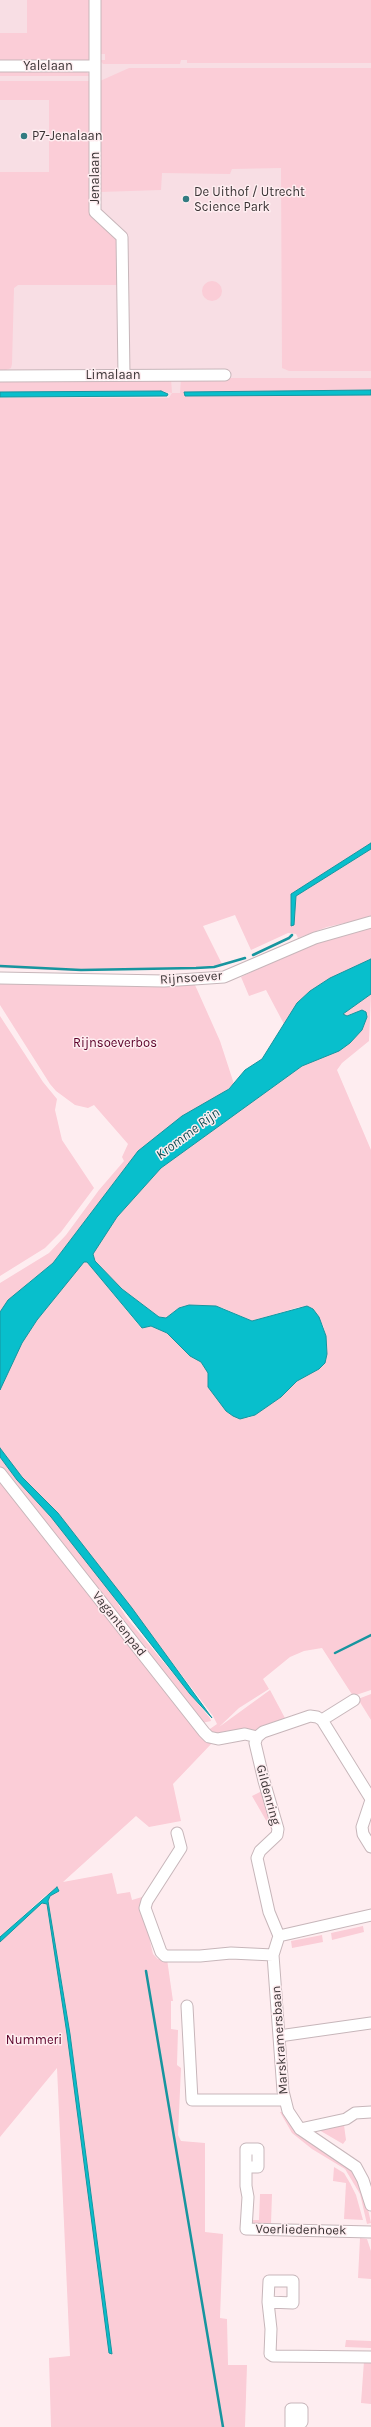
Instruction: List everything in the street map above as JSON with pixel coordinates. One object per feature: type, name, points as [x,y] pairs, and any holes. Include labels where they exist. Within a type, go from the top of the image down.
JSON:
[{"type":"street","name":"Jenalaan","points":[[95,0],[95,212],[122,237],[124,375]]},
{"type":"street","name":"Yalelaan","points":[[0,66],[95,66]]},
{"type":"street","name":"Limalaan","points":[[0,376],[225,375]]},
{"type":"street","name":"Rijnsoever","points":[[0,978],[164,981],[224,977],[315,938],[371,922]]},
{"type":"street","name":"Vagantenpad","points":[[0,1473],[204,1732],[209,1737],[218,1739],[245,1734],[257,1737]]},
{"type":"street","points":[[322,1720],[354,1700]]},
{"type":"street","points":[[257,1737],[263,1732],[310,1716],[317,1717],[322,1720],[371,1800],[362,1827],[363,1834],[371,1847]]},
{"type":"street","name":"Gildenring","points":[[257,1737],[255,1743],[278,1829],[277,1835],[260,1851],[257,1858],[269,1912],[279,1936]]},
{"type":"street","points":[[177,1833],[181,1848],[147,1901],[145,1908],[160,1952],[165,1956],[200,1956],[231,1953],[274,1955]]},
{"type":"street","points":[[279,1936],[371,1915]]},
{"type":"street","name":"Marskramersbaan","points":[[279,1936],[274,1955],[279,2036],[285,2100],[288,2112],[300,2129],[356,2167],[363,2180],[371,2205]]},
{"type":"street","points":[[187,2006],[192,2100],[285,2100]]},
{"type":"street","points":[[279,2036],[371,2023]]},
{"type":"street","points":[[300,2129],[346,2119],[355,2113],[371,2112]]},
{"type":"street","name":"Voerliedenhoek","points":[[246,2167],[248,2197],[246,2229],[371,2232]]},
{"type":"street","points":[[268,2302],[271,2329],[270,2354],[273,2356],[371,2357]]},
{"type":"shaded area","name":"De Uithof / Utrecht Science Park","points":[[0,0],[371,0],[371,401],[0,398]]},
{"type":"green space","points":[[27,0],[92,0],[91,60],[88,62],[0,62],[0,33],[27,33]]},
{"type":"green space","points":[[99,0],[371,0],[371,63],[187,63],[187,60],[181,60],[180,64],[103,64],[99,60],[105,60],[105,54],[99,54]]},
{"type":"green space","points":[[129,68],[371,68],[371,371],[289,371],[282,368],[281,168],[232,169],[230,174],[162,173],[161,190],[100,192],[100,81]]},
{"type":"green space","points":[[0,71],[86,71],[90,76],[0,76]]},
{"type":"green space","points":[[0,81],[92,81],[92,213],[119,239],[119,285],[18,285],[14,288],[12,364],[11,368],[4,371],[0,371],[0,172],[49,172],[49,100],[0,100]]},
{"type":"green space","points":[[212,281],[219,284],[222,291],[219,298],[212,301],[205,298],[202,291],[205,284]]},
{"type":"green space","points":[[181,378],[371,378],[371,843],[291,894],[290,924],[295,909],[296,896],[371,849],[371,917],[327,927],[298,938],[296,934],[288,933],[251,950],[235,915],[203,926],[223,966],[81,971],[0,968],[0,398],[169,398],[172,393],[180,393]]},
{"type":"green space","points":[[171,379],[172,393],[161,391],[0,392],[0,380]]},
{"type":"green space","points":[[371,925],[371,959],[330,978],[310,991],[297,1003],[285,1026],[266,990],[249,996],[241,977],[318,940]]},
{"type":"green space","name":"Rijnsoeverbos","points":[[0,982],[161,986],[195,985],[220,1041],[234,1084],[215,1099],[198,1108],[128,1164],[53,1263],[29,1282],[0,1312],[0,1283],[49,1253],[66,1235],[99,1190],[124,1161],[122,1157],[128,1144],[94,1105],[88,1108],[75,1105],[56,1091],[50,1084],[0,1005]]},
{"type":"green space","points":[[371,994],[369,1041],[342,1063],[337,1070],[371,1150],[371,1690],[353,1696],[322,1648],[304,1651],[290,1657],[263,1679],[269,1689],[239,1708],[219,1727],[270,1690],[286,1720],[253,1731],[221,1736],[207,1731],[217,1724],[213,1716],[58,1513],[22,1477],[0,1448],[0,1390],[22,1343],[37,1320],[83,1262],[87,1262],[141,1328],[151,1326],[167,1333],[201,1362],[208,1373],[208,1387],[248,1418],[255,1415],[281,1397],[296,1381],[319,1369],[325,1363],[327,1354],[326,1336],[323,1325],[299,1307],[252,1321],[223,1308],[203,1305],[179,1308],[166,1318],[159,1317],[122,1289],[95,1261],[93,1254],[117,1217],[161,1168],[302,1066],[350,1043],[362,1030],[367,1017],[366,1014],[353,1013],[344,1017],[343,1014]]},
{"type":"green space","points":[[0,1016],[43,1082],[57,1099],[55,1110],[62,1140],[94,1188],[61,1232],[45,1248],[0,1276]]},
{"type":"green space","points":[[0,1457],[17,1480],[51,1517],[109,1589],[126,1617],[211,1721],[202,1723],[0,1468]]},
{"type":"green space","name":"Nummeri","points":[[0,1479],[214,1741],[173,1784],[181,1821],[149,1827],[136,1816],[63,1882],[112,1873],[117,1894],[130,1892],[132,1900],[142,1897],[142,1906],[153,1954],[158,1959],[167,1959],[173,2001],[171,2001],[171,2029],[178,2030],[177,2065],[181,2068],[178,2135],[181,2141],[205,2143],[205,2232],[223,2234],[220,2318],[227,2319],[228,2365],[247,2365],[245,2427],[51,2427],[49,2358],[70,2356],[57,2068],[0,2137],[0,1940],[41,1902],[46,1901],[48,1904],[65,2007],[112,2353],[70,2034],[48,1901],[50,1896],[59,1891],[46,1895],[0,1937]]},
{"type":"green space","points":[[371,1694],[371,1720],[358,1699]]},
{"type":"green space","points":[[262,1791],[274,1826],[271,1829],[252,1796]]},
{"type":"green space","points":[[363,1926],[364,1932],[332,1940],[331,1933]]},
{"type":"green space","points":[[322,1935],[323,1942],[292,1948],[291,1941]]},
{"type":"green space","points":[[280,2112],[284,2112],[296,2132],[351,2170],[364,2191],[371,2223],[367,2224],[360,2194],[345,2169],[312,2149],[292,2133]]},
{"type":"green space","points":[[344,2125],[346,2140],[343,2144],[319,2130]]},
{"type":"green space","points":[[334,2167],[344,2173],[350,2183],[356,2195],[363,2220],[344,2219],[346,2183],[333,2181]]},
{"type":"green space","points":[[260,2194],[272,2194],[271,2224],[251,2223],[251,2220],[259,2220]]},
{"type":"green space","points":[[360,2238],[367,2239],[371,2251],[371,2279],[358,2278]]},
{"type":"green space","points":[[346,2340],[371,2341],[371,2348],[345,2347]]},
{"type":"green space","points":[[364,2361],[371,2361],[371,2404],[361,2403]]},
{"type":"water","points":[[371,390],[371,395],[185,396],[184,392]]},
{"type":"water","points":[[161,391],[168,394],[167,396],[0,397],[0,392]]},
{"type":"water","points":[[371,843],[371,849],[296,896],[294,925],[291,926],[291,894]]},
{"type":"water","name":"Kromme Rijn","points":[[371,959],[371,994],[343,1014],[347,1016],[362,1010],[366,1012],[367,1017],[362,1030],[350,1043],[339,1051],[302,1066],[161,1168],[117,1217],[93,1254],[95,1261],[122,1289],[159,1317],[166,1318],[179,1308],[189,1305],[216,1306],[252,1321],[307,1306],[313,1309],[319,1317],[326,1336],[327,1354],[325,1363],[319,1369],[297,1381],[281,1397],[255,1415],[240,1419],[226,1411],[208,1387],[208,1373],[201,1362],[190,1356],[167,1333],[151,1326],[142,1328],[87,1262],[84,1262],[37,1320],[22,1343],[0,1390],[0,1312],[8,1300],[53,1263],[138,1151],[182,1116],[229,1089],[245,1070],[262,1059],[297,1003],[310,991],[330,978]]},
{"type":"water","points":[[0,1448],[22,1477],[58,1513],[132,1608],[212,1718],[190,1694],[51,1517],[17,1480],[0,1457]]},
{"type":"water","points":[[57,1887],[59,1891],[50,1896],[48,1901],[70,2034],[112,2354],[109,2353],[67,2034],[47,1904],[42,1903],[0,1942],[0,1937]]},
{"type":"waterway","points":[[253,955],[289,938],[292,935]]},
{"type":"waterway","points":[[0,966],[81,970],[196,968],[214,967],[245,958]]},
{"type":"waterway","points":[[335,1653],[371,1635]]},
{"type":"waterway","points":[[146,1971],[223,2427]]},
{"type":"place","name":"P7-Jenalaan","points":[[24,136]]},
{"type":"place","name":"De Uithof / Utrecht Science Park","points":[[186,199]]}]
